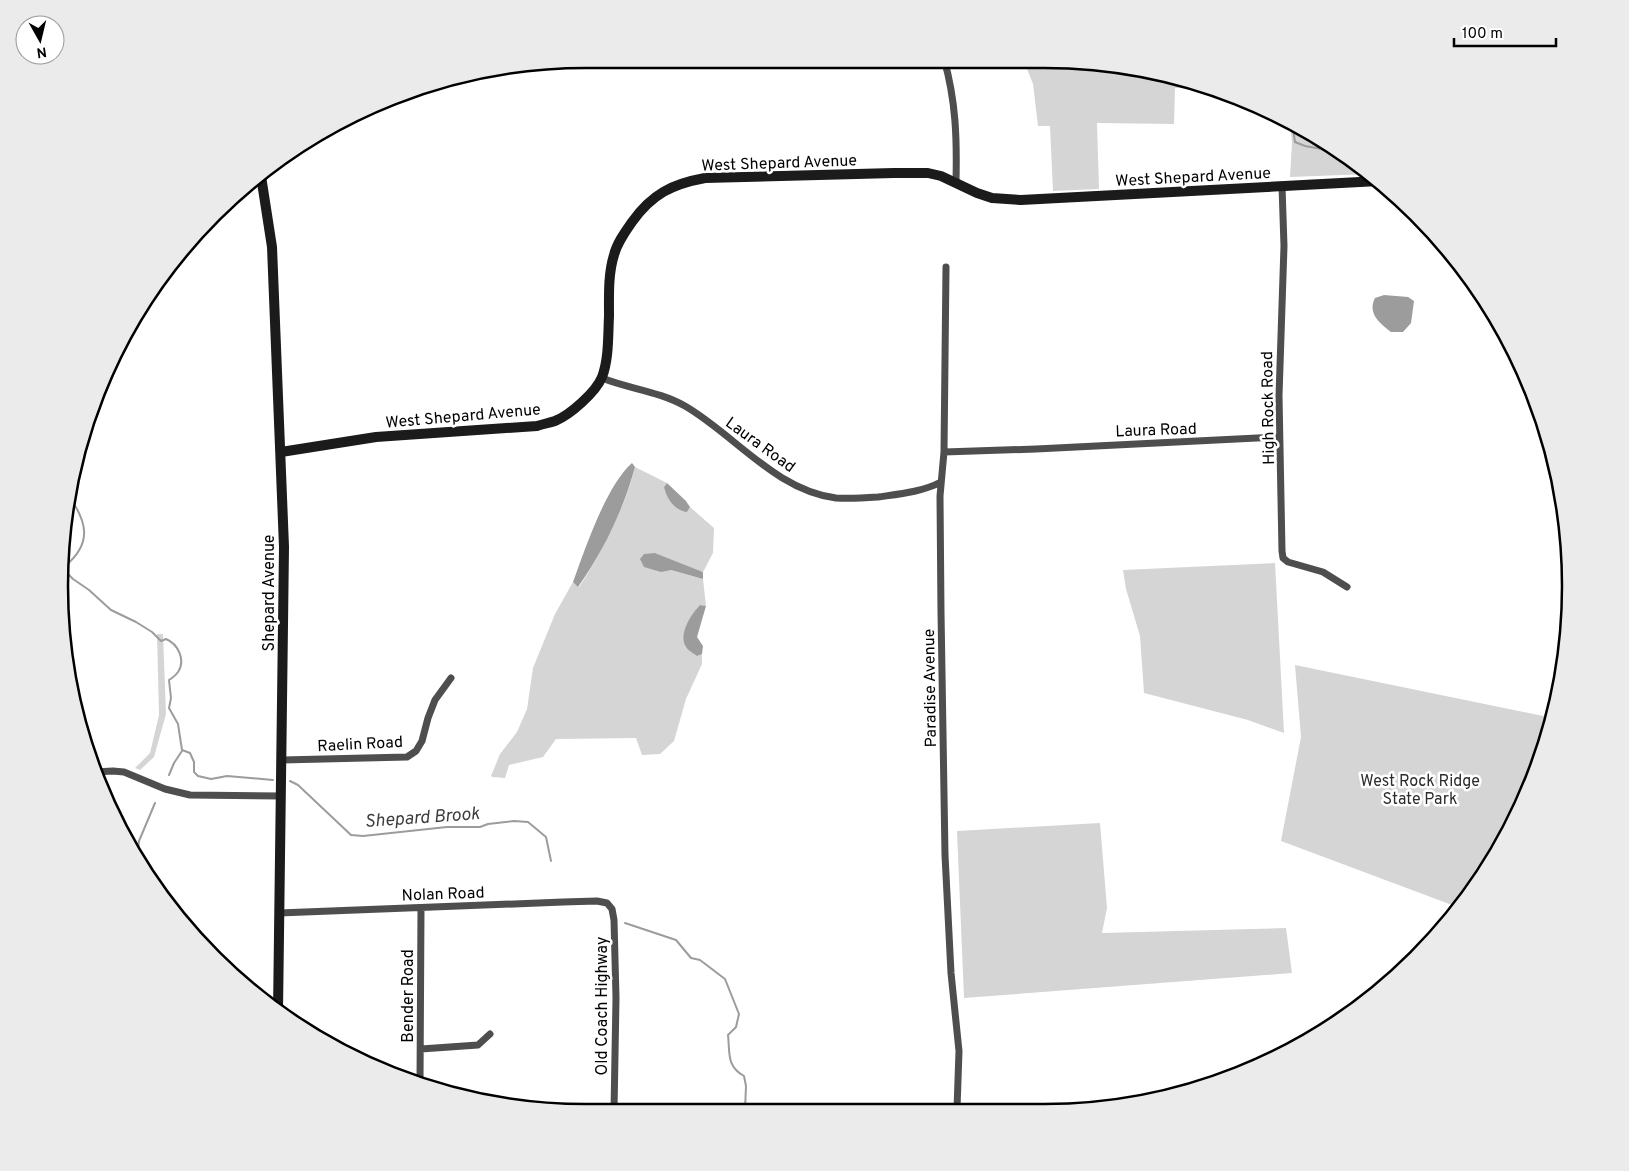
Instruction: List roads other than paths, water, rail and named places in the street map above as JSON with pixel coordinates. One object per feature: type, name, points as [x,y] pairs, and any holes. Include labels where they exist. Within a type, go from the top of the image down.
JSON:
[{"type":"street","points":[[946,68],[954,102],[957,130],[956,182]]},
{"type":"street","name":"West Shepard Avenue","points":[[281,452],[376,437],[537,426],[557,420],[576,408],[590,395],[602,378],[607,350],[610,278],[614,255],[624,233],[637,215],[653,197],[676,184],[705,178],[913,172],[941,176],[992,198],[1021,200],[1367,182]]},
{"type":"street","name":"Shepard Avenue","points":[[262,182],[272,247],[281,452],[284,577],[278,1002]]},
{"type":"street","name":"High Rock Road","points":[[1282,186],[1284,246],[1279,437],[1283,558],[1288,562],[1323,572],[1346,587]]},
{"type":"street","name":"Paradise Avenue","points":[[946,267],[944,452],[941,482],[941,605],[945,836],[951,972],[959,1051],[957,1104]]},
{"type":"street","name":"Laura Road","points":[[602,378],[677,401],[726,435],[766,468],[784,479],[818,494],[836,498],[860,499],[920,490],[941,482]]},
{"type":"street","name":"Laura Road","points":[[944,452],[1279,437]]},
{"type":"street","name":"Raelin Road","points":[[282,760],[406,757],[416,751],[422,740],[435,700],[451,678]]},
{"type":"street","points":[[102,772],[124,772],[165,789],[190,795],[281,796]]},
{"type":"street","name":"Nolan Road","points":[[279,913],[589,901],[607,903]]},
{"type":"street","name":"Old Coach Highway","points":[[607,903],[612,910],[614,930],[616,998],[614,1104]]},
{"type":"street","name":"Bender Road","points":[[420,1076],[421,908]]},
{"type":"street","points":[[421,1049],[478,1045],[490,1034]]},
{"type":"waterway","points":[[1293,132],[1295,142],[1322,149]]},
{"type":"waterway","name":"Shepard Brook","points":[[69,562],[80,549],[84,532],[83,523],[74,505]]},
{"type":"waterway","name":"Shepard Brook","points":[[68,574],[111,610],[136,622],[152,632],[161,641],[166,639],[170,641],[177,648],[180,653],[181,662],[177,673],[169,680],[171,698],[169,708],[178,724],[182,750],[190,753],[194,762],[194,772],[198,776],[211,779],[227,776],[273,780]]},
{"type":"waterway","points":[[169,775],[182,751]]},
{"type":"waterway","name":"Shepard Brook","points":[[290,781],[298,785],[351,835],[363,836],[447,827],[480,827],[488,824],[514,821],[528,822],[546,837],[551,861]]},
{"type":"waterway","points":[[138,846],[155,803]]},
{"type":"waterway","name":"Shepard Brook","points":[[625,923],[676,940],[691,958],[700,960],[725,979],[739,1014],[736,1027],[728,1035],[729,1053],[734,1068],[744,1076],[746,1086],[745,1104]]},
{"type":"park label","name":"West Rock Ridge State Park","points":[[1420,789]]}]
